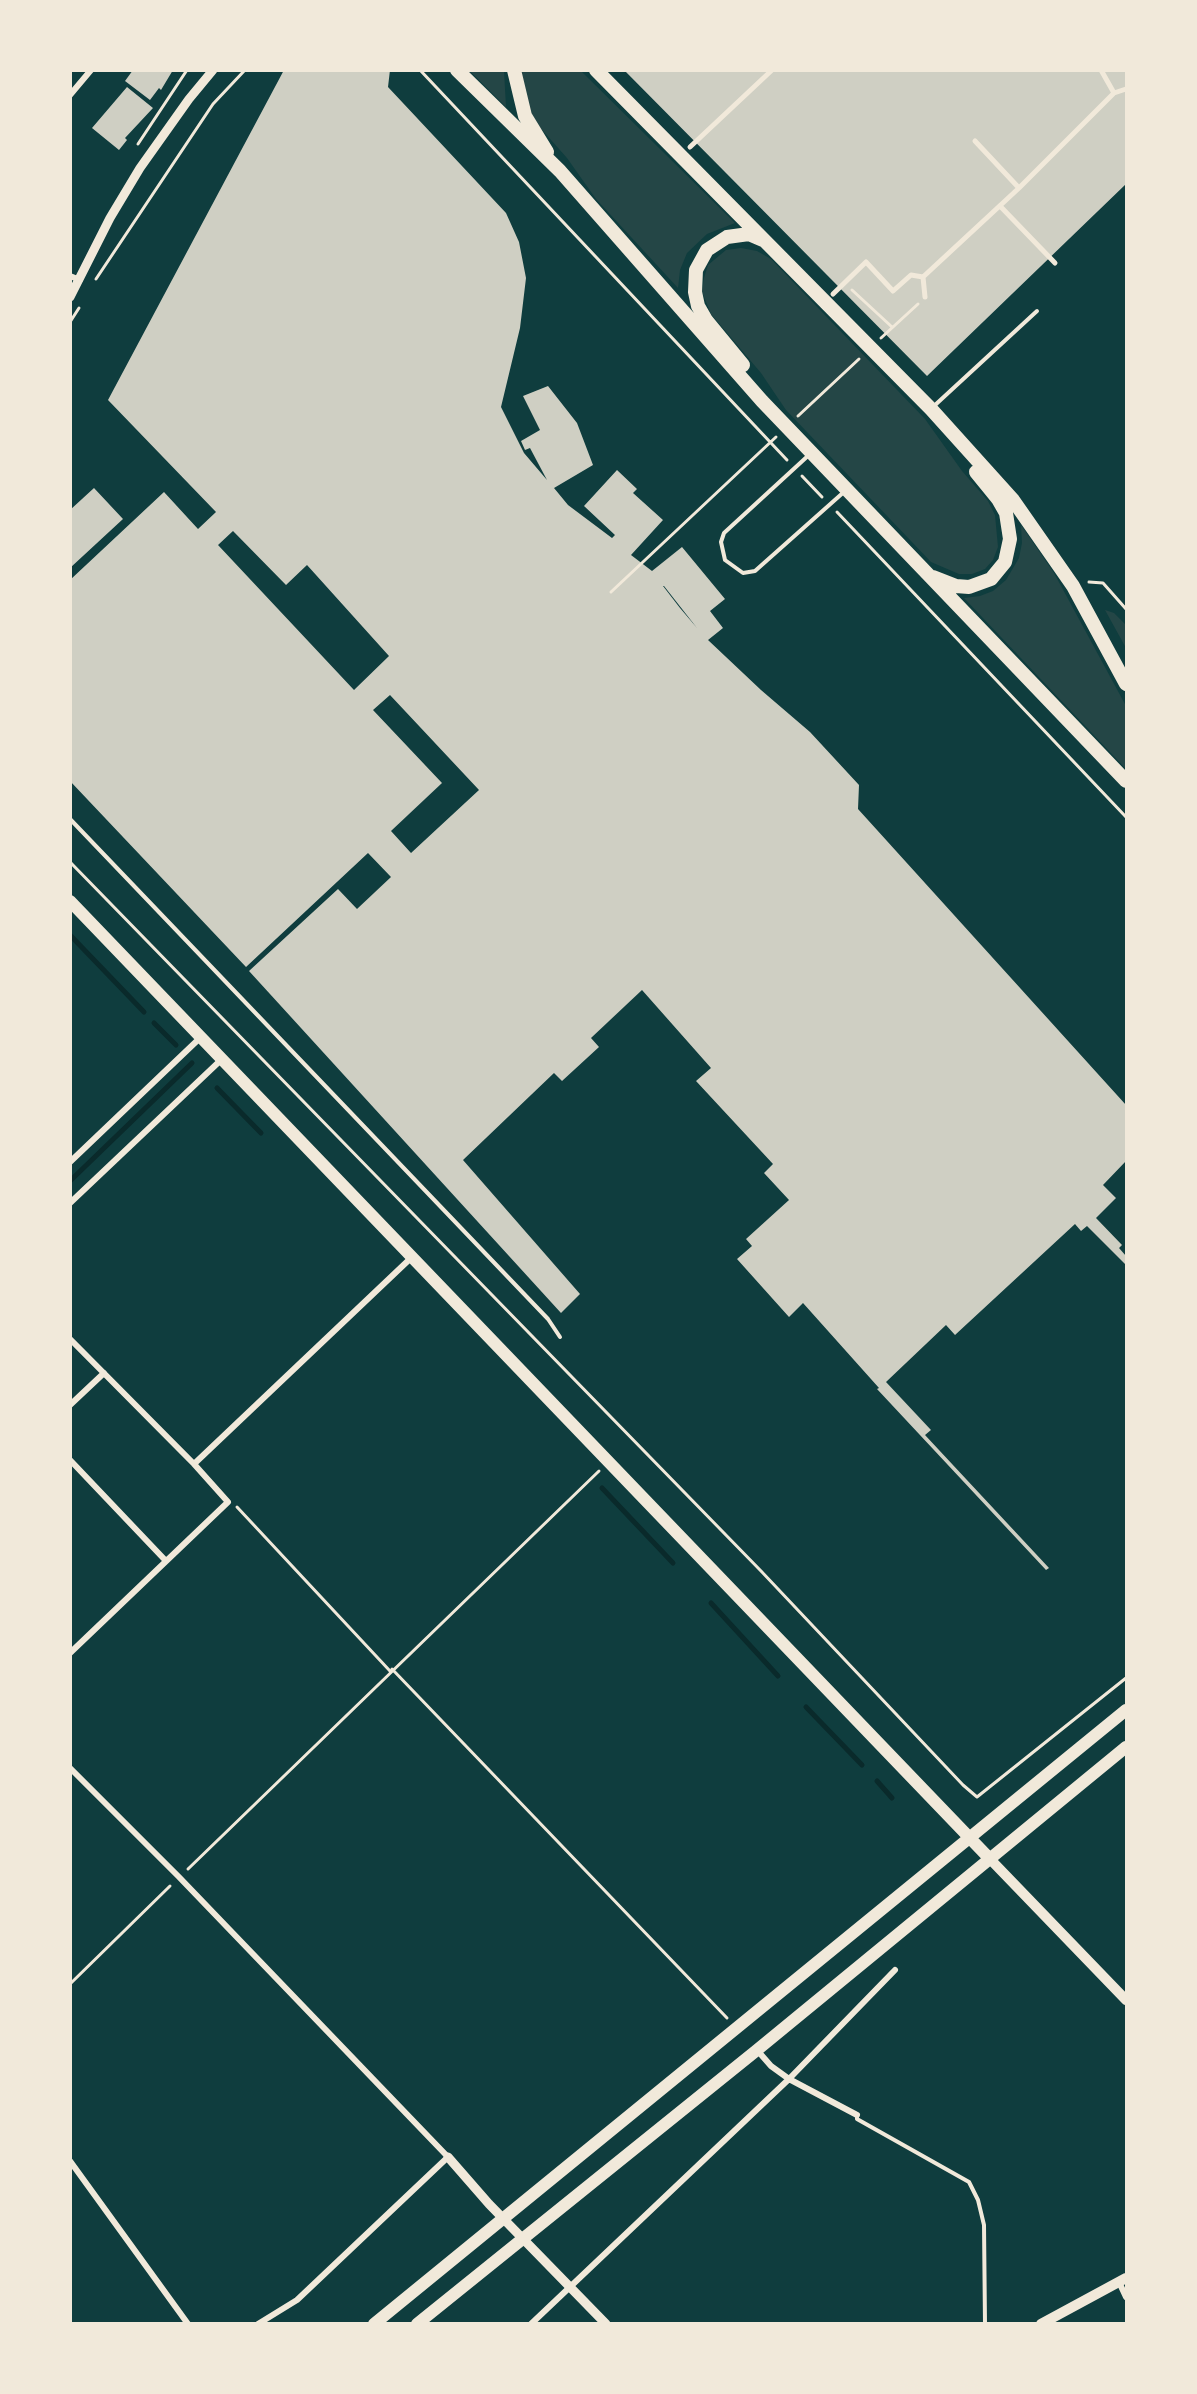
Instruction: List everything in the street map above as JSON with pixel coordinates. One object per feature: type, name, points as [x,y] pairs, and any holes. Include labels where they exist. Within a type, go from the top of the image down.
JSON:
[{"type":"highway","points":[[457,70],[560,171],[762,401],[1126,781]]},
{"type":"highway","points":[[514,70],[525,116],[560,171]]},
{"type":"highway","points":[[596,70],[931,410],[1013,500],[1073,586],[1102,635],[1126,684]]},
{"type":"highway","points":[[762,401],[746,369],[706,320],[698,306],[694,282],[700,258],[707,250],[727,237],[749,234],[768,243]]},
{"type":"highway","points":[[926,574],[956,586],[969,587],[981,584],[999,572],[1008,553],[1010,539],[1006,513],[945,425]]},
{"type":"main road","points":[[70,901],[1126,2000]]},
{"type":"main road","points":[[374,2324],[1126,1710]]},
{"type":"main road","points":[[417,2324],[757,2050],[1126,1747]]},
{"type":"main road","points":[[1041,2324],[1123,2280]]},
{"type":"street","points":[[70,95],[91,70]]},
{"type":"street","points":[[70,297],[75,278],[140,168],[189,99],[213,70]]},
{"type":"street","points":[[690,147],[772,70]]},
{"type":"street","points":[[1101,70],[1114,93]]},
{"type":"street","points":[[923,277],[1019,188],[1114,93],[1126,89]]},
{"type":"street","points":[[975,141],[1019,188]]},
{"type":"street","points":[[1000,206],[1055,263]]},
{"type":"street","points":[[833,294],[866,262],[892,291],[911,275],[923,277]]},
{"type":"street","points":[[923,277],[925,297]]},
{"type":"street","points":[[70,1162],[201,1036]]},
{"type":"street","points":[[70,1203],[222,1058]]},
{"type":"street","points":[[194,1464],[412,1256]]},
{"type":"street","points":[[70,1339],[194,1464],[228,1502],[70,1653]]},
{"type":"street","points":[[70,1405],[104,1373]]},
{"type":"street","points":[[70,1460],[166,1561]]},
{"type":"street","points":[[70,1768],[179,1877],[606,2324]]},
{"type":"street","points":[[531,2324],[789,2079],[895,1970]]},
{"type":"street","points":[[757,2050],[771,2066],[789,2079],[857,2115]]},
{"type":"street","points":[[259,2323],[297,2300],[448,2157]]},
{"type":"street","points":[[70,2161],[188,2324]]},
{"type":"street","points":[[1123,2280],[1126,2297]]},
{"type":"lane","points":[[931,410],[1037,310]]},
{"type":"lane","points":[[811,453],[724,533],[721,542],[725,560],[743,573],[755,571],[846,490]]},
{"type":"lane","points":[[70,819],[548,1319],[560,1336]]},
{"type":"lane","points":[[857,2115],[857,2119],[969,2182],[978,2200],[984,2225],[985,2324]]},
{"type":"path","points":[[92,285],[213,104],[245,70]]},
{"type":"path","points":[[420,70],[1126,817]]},
{"type":"path","points":[[844,283],[892,327]]},
{"type":"path","points":[[875,344],[925,297]]},
{"type":"path","points":[[70,322],[81,303]]},
{"type":"path","points":[[790,424],[866,352]]},
{"type":"path","points":[[611,592],[781,432]]},
{"type":"path","points":[[1073,586],[1085,582],[1103,583],[1126,609]]},
{"type":"path","points":[[70,862],[753,1562],[963,1785],[977,1797],[1126,1678]]},
{"type":"path","points":[[70,1984],[391,1670],[609,1461]]},
{"type":"path","points":[[228,1502],[236,1506],[738,2029]]},
{"type":"shaded area","points":[[470,71],[504,71],[506,107]]},
{"type":"shaded area","points":[[521,71],[581,71],[735,223],[707,234],[687,253],[680,270],[678,288],[596,199],[567,158],[536,123],[529,112]]},
{"type":"shaded area","points":[[741,248],[757,251],[771,259],[925,419],[962,471],[988,501],[995,515],[998,547],[993,560],[985,569],[972,574],[959,574],[931,562],[786,410],[761,373],[711,314],[702,292],[708,265],[726,250]]},
{"type":"shaded area","points":[[1021,525],[1054,573],[1126,706],[1126,769],[964,598],[980,596],[993,591],[1006,580],[1019,558],[1022,543]]},
{"type":"shaded area","points":[[1105,610],[1114,613],[1126,625],[1126,648]]},
{"type":"building","points":[[133,70],[173,70],[161,90],[159,88],[150,100],[125,81]]},
{"type":"building","points":[[284,70],[390,70],[388,87],[506,213],[519,242],[526,278],[520,328],[501,407],[524,453],[547,480],[530,448],[525,450],[521,441],[540,430],[523,396],[548,386],[577,423],[593,465],[554,488],[568,505],[612,538],[615,535],[584,506],[617,470],[637,489],[633,493],[663,520],[631,555],[652,571],[682,547],[725,599],[710,611],[723,628],[708,640],[810,732],[859,785],[858,809],[1126,1105],[1126,1161],[1103,1185],[1116,1198],[1096,1218],[1122,1245],[1119,1248],[1126,1256],[1126,1265],[1087,1226],[1081,1231],[1075,1224],[955,1335],[946,1325],[886,1382],[931,1430],[925,1435],[1049,1568],[1046,1570],[877,1389],[879,1388],[803,1303],[789,1317],[737,1259],[752,1246],[746,1239],[789,1200],[764,1173],[773,1164],[696,1081],[711,1068],[642,990],[591,1038],[599,1047],[562,1081],[554,1073],[463,1160],[580,1294],[561,1313],[249,971],[338,889],[357,909],[391,877],[368,853],[246,967],[70,781],[70,580],[164,492],[198,529],[216,512],[108,400]],"holes":[[[233,531],[286,585],[307,565],[389,656],[354,690],[218,545]],[[664,586],[697,628],[680,608]],[[390,695],[479,790],[411,853],[391,831],[442,783],[373,710]]]},
{"type":"building","points":[[624,70],[1126,70],[1126,184],[927,376]]},
{"type":"building","points":[[127,87],[153,108],[125,138],[127,140],[119,150],[92,128]]},
{"type":"building","points":[[94,488],[123,519],[70,568],[70,510]]},
{"type":"waterway","points":[[70,935],[144,1012]]},
{"type":"waterway","points":[[154,1023],[176,1045]]},
{"type":"waterway","points":[[70,1181],[192,1063]]},
{"type":"waterway","points":[[217,1088],[261,1133]]},
{"type":"waterway","points":[[602,1488],[673,1563]]},
{"type":"waterway","points":[[711,1603],[778,1676]]},
{"type":"waterway","points":[[806,1707],[862,1765]]},
{"type":"waterway","points":[[877,1781],[892,1798]]}]
